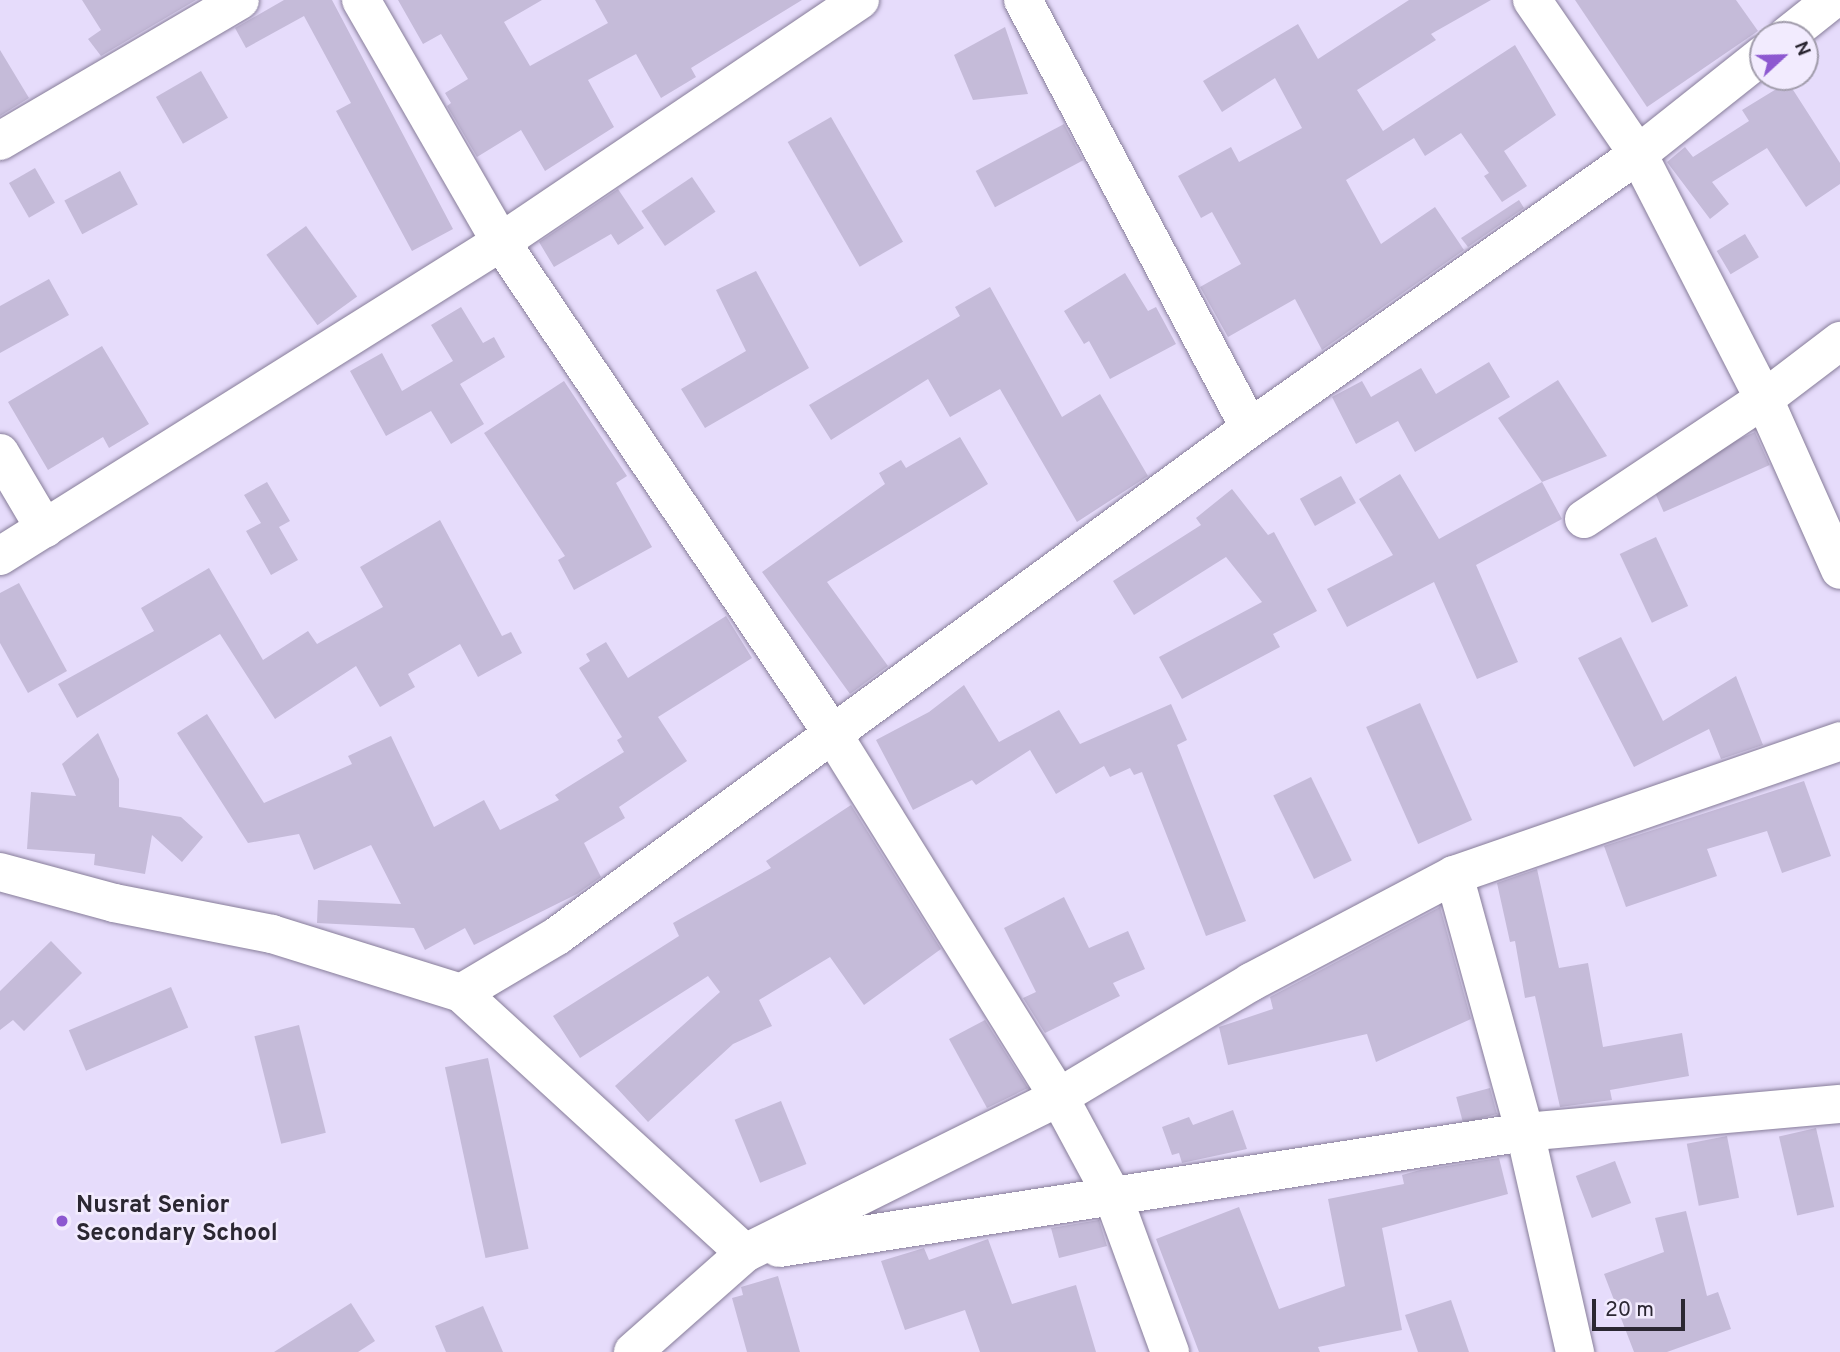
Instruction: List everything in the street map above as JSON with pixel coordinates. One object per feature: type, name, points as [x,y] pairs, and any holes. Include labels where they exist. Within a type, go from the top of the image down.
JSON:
[{"type":"street","points":[[0,141],[240,0]]},
{"type":"street","points":[[361,0],[501,243],[832,733],[1059,1097],[1114,1199],[1170,1352]]},
{"type":"street","points":[[0,556],[501,243],[860,0]]},
{"type":"street","points":[[1023,0],[1250,428]]},
{"type":"street","points":[[1532,0],[1638,154],[1764,399],[1840,570]]},
{"type":"street","points":[[1806,21],[1832,0]]},
{"type":"street","points":[[461,993],[557,936],[1250,428],[1638,154],[1749,66]]},
{"type":"street","points":[[1584,519],[1764,399],[1840,341]]},
{"type":"street","points":[[0,453],[45,529]]},
{"type":"street","points":[[633,1352],[746,1253],[1059,1097],[1251,982],[1454,875],[1840,741]]},
{"type":"street","points":[[0,872],[114,903],[272,934],[461,993],[746,1253]]},
{"type":"street","points":[[1454,875],[1525,1132],[1575,1352]]},
{"type":"street","points":[[746,1253],[1114,1199],[1525,1132],[1840,1104]]},
{"type":"building","points":[[82,0],[196,0],[101,56],[88,39],[101,30]]},
{"type":"building","points":[[284,0],[332,0],[453,229],[412,251],[336,111],[351,103],[304,16],[246,48],[235,28]]},
{"type":"building","points":[[398,0],[542,0],[504,22],[530,66],[608,23],[595,0],[802,0],[691,68],[696,77],[661,98],[636,54],[588,80],[614,127],[545,171],[521,130],[477,157],[447,106],[451,103],[445,93],[468,79],[441,34],[423,44]]},
{"type":"building","points":[[1409,0],[1491,0],[1431,34],[1436,40],[1357,90],[1383,131],[1515,45],[1556,115],[1504,151],[1527,186],[1502,202],[1484,176],[1489,173],[1461,133],[1425,156],[1414,138],[1346,180],[1381,244],[1435,207],[1464,250],[1322,350],[1295,299],[1228,337],[1200,287],[1241,264],[1212,212],[1201,218],[1178,176],[1231,147],[1239,162],[1302,128],[1275,78],[1222,112],[1203,81],[1298,24],[1318,59]]},
{"type":"building","points":[[1575,0],[1736,0],[1751,21],[1749,37],[1647,107]]},
{"type":"building","points":[[1005,27],[1028,94],[973,100],[954,55]]},
{"type":"building","points":[[0,50],[29,98],[0,116]]},
{"type":"building","points":[[201,71],[228,118],[183,144],[156,97]]},
{"type":"building","points":[[1773,91],[1794,91],[1840,163],[1840,184],[1806,207],[1767,148],[1712,182],[1729,204],[1710,219],[1667,162],[1685,147],[1693,157],[1749,121],[1742,110]]},
{"type":"building","points":[[831,117],[903,242],[860,267],[788,142]]},
{"type":"building","points":[[1064,124],[1083,160],[995,207],[976,171]]},
{"type":"building","points":[[35,168],[55,203],[29,218],[9,183]]},
{"type":"building","points":[[120,171],[138,205],[82,234],[64,201]]},
{"type":"building","points":[[692,177],[715,212],[665,246],[641,211]]},
{"type":"building","points":[[618,189],[644,228],[618,245],[611,234],[554,267],[539,242]]},
{"type":"building","points":[[1519,200],[1524,208],[1468,247],[1461,238]]},
{"type":"building","points":[[306,226],[357,296],[317,325],[266,255]]},
{"type":"building","points":[[1745,234],[1759,257],[1731,274],[1717,251]]},
{"type":"building","points":[[756,271],[809,368],[705,428],[681,389],[746,351],[716,290]]},
{"type":"building","points":[[1125,273],[1148,311],[1156,307],[1176,344],[1110,379],[1089,341],[1084,344],[1064,311]]},
{"type":"building","points":[[49,279],[69,315],[0,353],[0,306]]},
{"type":"building","points":[[990,287],[1062,417],[1100,394],[1148,476],[1077,522],[1000,389],[950,417],[928,379],[831,440],[809,405],[960,316],[955,307]]},
{"type":"building","points":[[461,307],[483,343],[494,337],[505,357],[460,384],[484,424],[451,444],[431,411],[386,436],[350,371],[382,353],[402,391],[453,361],[431,325]]},
{"type":"building","points":[[102,346],[149,424],[109,448],[103,437],[48,470],[8,402]]},
{"type":"building","points":[[1489,362],[1510,397],[1415,452],[1398,421],[1356,444],[1332,397],[1362,381],[1371,397],[1421,368],[1436,394]]},
{"type":"building","points":[[1558,380],[1607,456],[1542,482],[1498,418]]},
{"type":"building","points":[[564,381],[627,476],[616,483],[652,547],[574,590],[558,560],[565,556],[484,433]]},
{"type":"building","points":[[1755,432],[1770,465],[1664,512],[1649,479]]},
{"type":"building","points":[[960,437],[988,484],[827,582],[888,666],[850,694],[762,572],[885,484],[879,473],[901,460],[906,468]]},
{"type":"building","points":[[1400,474],[1439,539],[1542,482],[1562,519],[1476,565],[1518,662],[1477,679],[1434,582],[1347,627],[1327,589],[1393,555],[1359,499]]},
{"type":"building","points":[[1341,476],[1356,503],[1315,526],[1300,499]]},
{"type":"building","points":[[267,482],[290,521],[279,527],[298,560],[271,575],[246,531],[261,523],[244,495]]},
{"type":"building","points":[[1232,489],[1268,535],[1274,532],[1317,611],[1273,634],[1280,647],[1182,699],[1159,657],[1262,602],[1226,557],[1134,615],[1113,581],[1201,525],[1196,518]]},
{"type":"building","points":[[440,520],[502,636],[511,632],[522,653],[478,677],[460,644],[408,674],[415,687],[380,707],[356,666],[275,719],[220,634],[77,718],[58,684],[154,631],[141,608],[209,568],[263,660],[308,631],[317,644],[383,607],[360,567]]},
{"type":"building","points":[[1656,537],[1688,606],[1652,623],[1620,554]]},
{"type":"building","points":[[19,583],[67,671],[28,693],[0,643],[0,593]]},
{"type":"building","points":[[726,616],[752,658],[658,717],[687,761],[619,807],[625,818],[584,843],[601,877],[577,894],[474,945],[465,928],[425,950],[414,928],[317,923],[318,900],[401,904],[371,845],[314,870],[299,834],[248,843],[177,733],[207,714],[264,803],[352,764],[348,756],[391,736],[434,827],[484,800],[500,830],[559,800],[555,795],[624,752],[617,740],[622,737],[579,668],[590,661],[586,654],[606,642],[628,678]]},
{"type":"building","points":[[1621,637],[1663,721],[1736,676],[1763,745],[1721,759],[1709,729],[1634,767],[1578,658]]},
{"type":"building","points":[[964,685],[999,742],[1059,710],[1080,744],[1171,704],[1187,740],[1177,745],[1246,921],[1206,936],[1142,772],[1134,775],[1130,768],[1110,777],[1104,766],[1056,794],[1030,750],[976,785],[972,780],[913,810],[876,740],[929,712]]},
{"type":"building","points":[[1420,703],[1472,820],[1418,844],[1366,727]]},
{"type":"building","points":[[98,733],[119,779],[119,807],[181,817],[203,837],[182,862],[152,835],[145,874],[94,865],[95,854],[27,849],[31,792],[76,796],[62,764]]},
{"type":"building","points":[[1311,777],[1352,861],[1314,879],[1273,795]]},
{"type":"building","points":[[1804,781],[1831,856],[1782,873],[1767,831],[1707,849],[1717,876],[1626,907],[1604,846]]},
{"type":"building","points":[[851,805],[941,949],[864,1005],[830,957],[759,1000],[772,1026],[733,1044],[648,1122],[615,1086],[720,992],[708,976],[580,1058],[553,1016],[679,936],[673,923],[771,868],[766,861]]},
{"type":"building","points":[[1537,869],[1559,968],[1588,963],[1603,1047],[1682,1033],[1689,1076],[1610,1090],[1612,1100],[1560,1107],[1535,996],[1525,998],[1515,941],[1510,942],[1497,883]]},
{"type":"building","points":[[1064,897],[1089,948],[1128,931],[1145,969],[1113,983],[1120,996],[1045,1033],[1023,998],[1036,992],[1004,928]]},
{"type":"building","points":[[1440,907],[1471,1019],[1376,1062],[1367,1034],[1228,1065],[1219,1027],[1273,1009],[1270,997]]},
{"type":"building","points":[[51,941],[82,973],[24,1031],[13,1020],[0,1030],[0,991]]},
{"type":"building","points":[[171,987],[188,1028],[86,1071],[69,1030]]},
{"type":"building","points":[[985,1020],[1028,1088],[987,1108],[949,1039]]},
{"type":"building","points":[[299,1025],[326,1133],[281,1144],[254,1036]]},
{"type":"building","points":[[488,1058],[529,1249],[486,1258],[445,1067]]},
{"type":"building","points":[[1490,1088],[1497,1114],[1463,1123],[1456,1097]]},
{"type":"building","points":[[781,1101],[806,1164],[760,1183],[735,1120]]},
{"type":"building","points":[[1233,1110],[1247,1149],[1182,1163],[1179,1153],[1172,1155],[1162,1127],[1189,1117],[1193,1125]]},
{"type":"building","points":[[1816,1128],[1834,1207],[1797,1215],[1779,1137]]},
{"type":"building","points":[[1727,1136],[1739,1198],[1699,1206],[1687,1144]]},
{"type":"building","points":[[1499,1158],[1508,1194],[1382,1228],[1402,1330],[1318,1347],[1320,1352],[1199,1352],[1156,1239],[1239,1207],[1279,1309],[1345,1286],[1328,1199],[1404,1184],[1402,1175],[1420,1170]]},
{"type":"building","points":[[1615,1161],[1631,1203],[1592,1218],[1576,1176]]},
{"type":"building","points":[[1686,1211],[1707,1296],[1718,1292],[1731,1329],[1667,1352],[1634,1352],[1604,1274],[1664,1252],[1655,1218]]},
{"type":"building","points":[[1099,1220],[1107,1246],[1059,1258],[1051,1228]]},
{"type":"building","points":[[988,1239],[1012,1304],[1076,1285],[1096,1352],[980,1352],[965,1310],[905,1330],[881,1261],[924,1248],[929,1260]]},
{"type":"building","points":[[778,1276],[800,1352],[747,1352],[732,1298],[743,1295],[741,1287]]},
{"type":"building","points":[[1451,1300],[1469,1352],[1418,1352],[1405,1315]]},
{"type":"building","points":[[351,1303],[375,1341],[358,1352],[274,1352]]},
{"type":"building","points":[[483,1306],[503,1352],[446,1352],[435,1326]]},
{"type":"place","name":"Nusrat Senior Secondary School","points":[[62,1221]]}]
